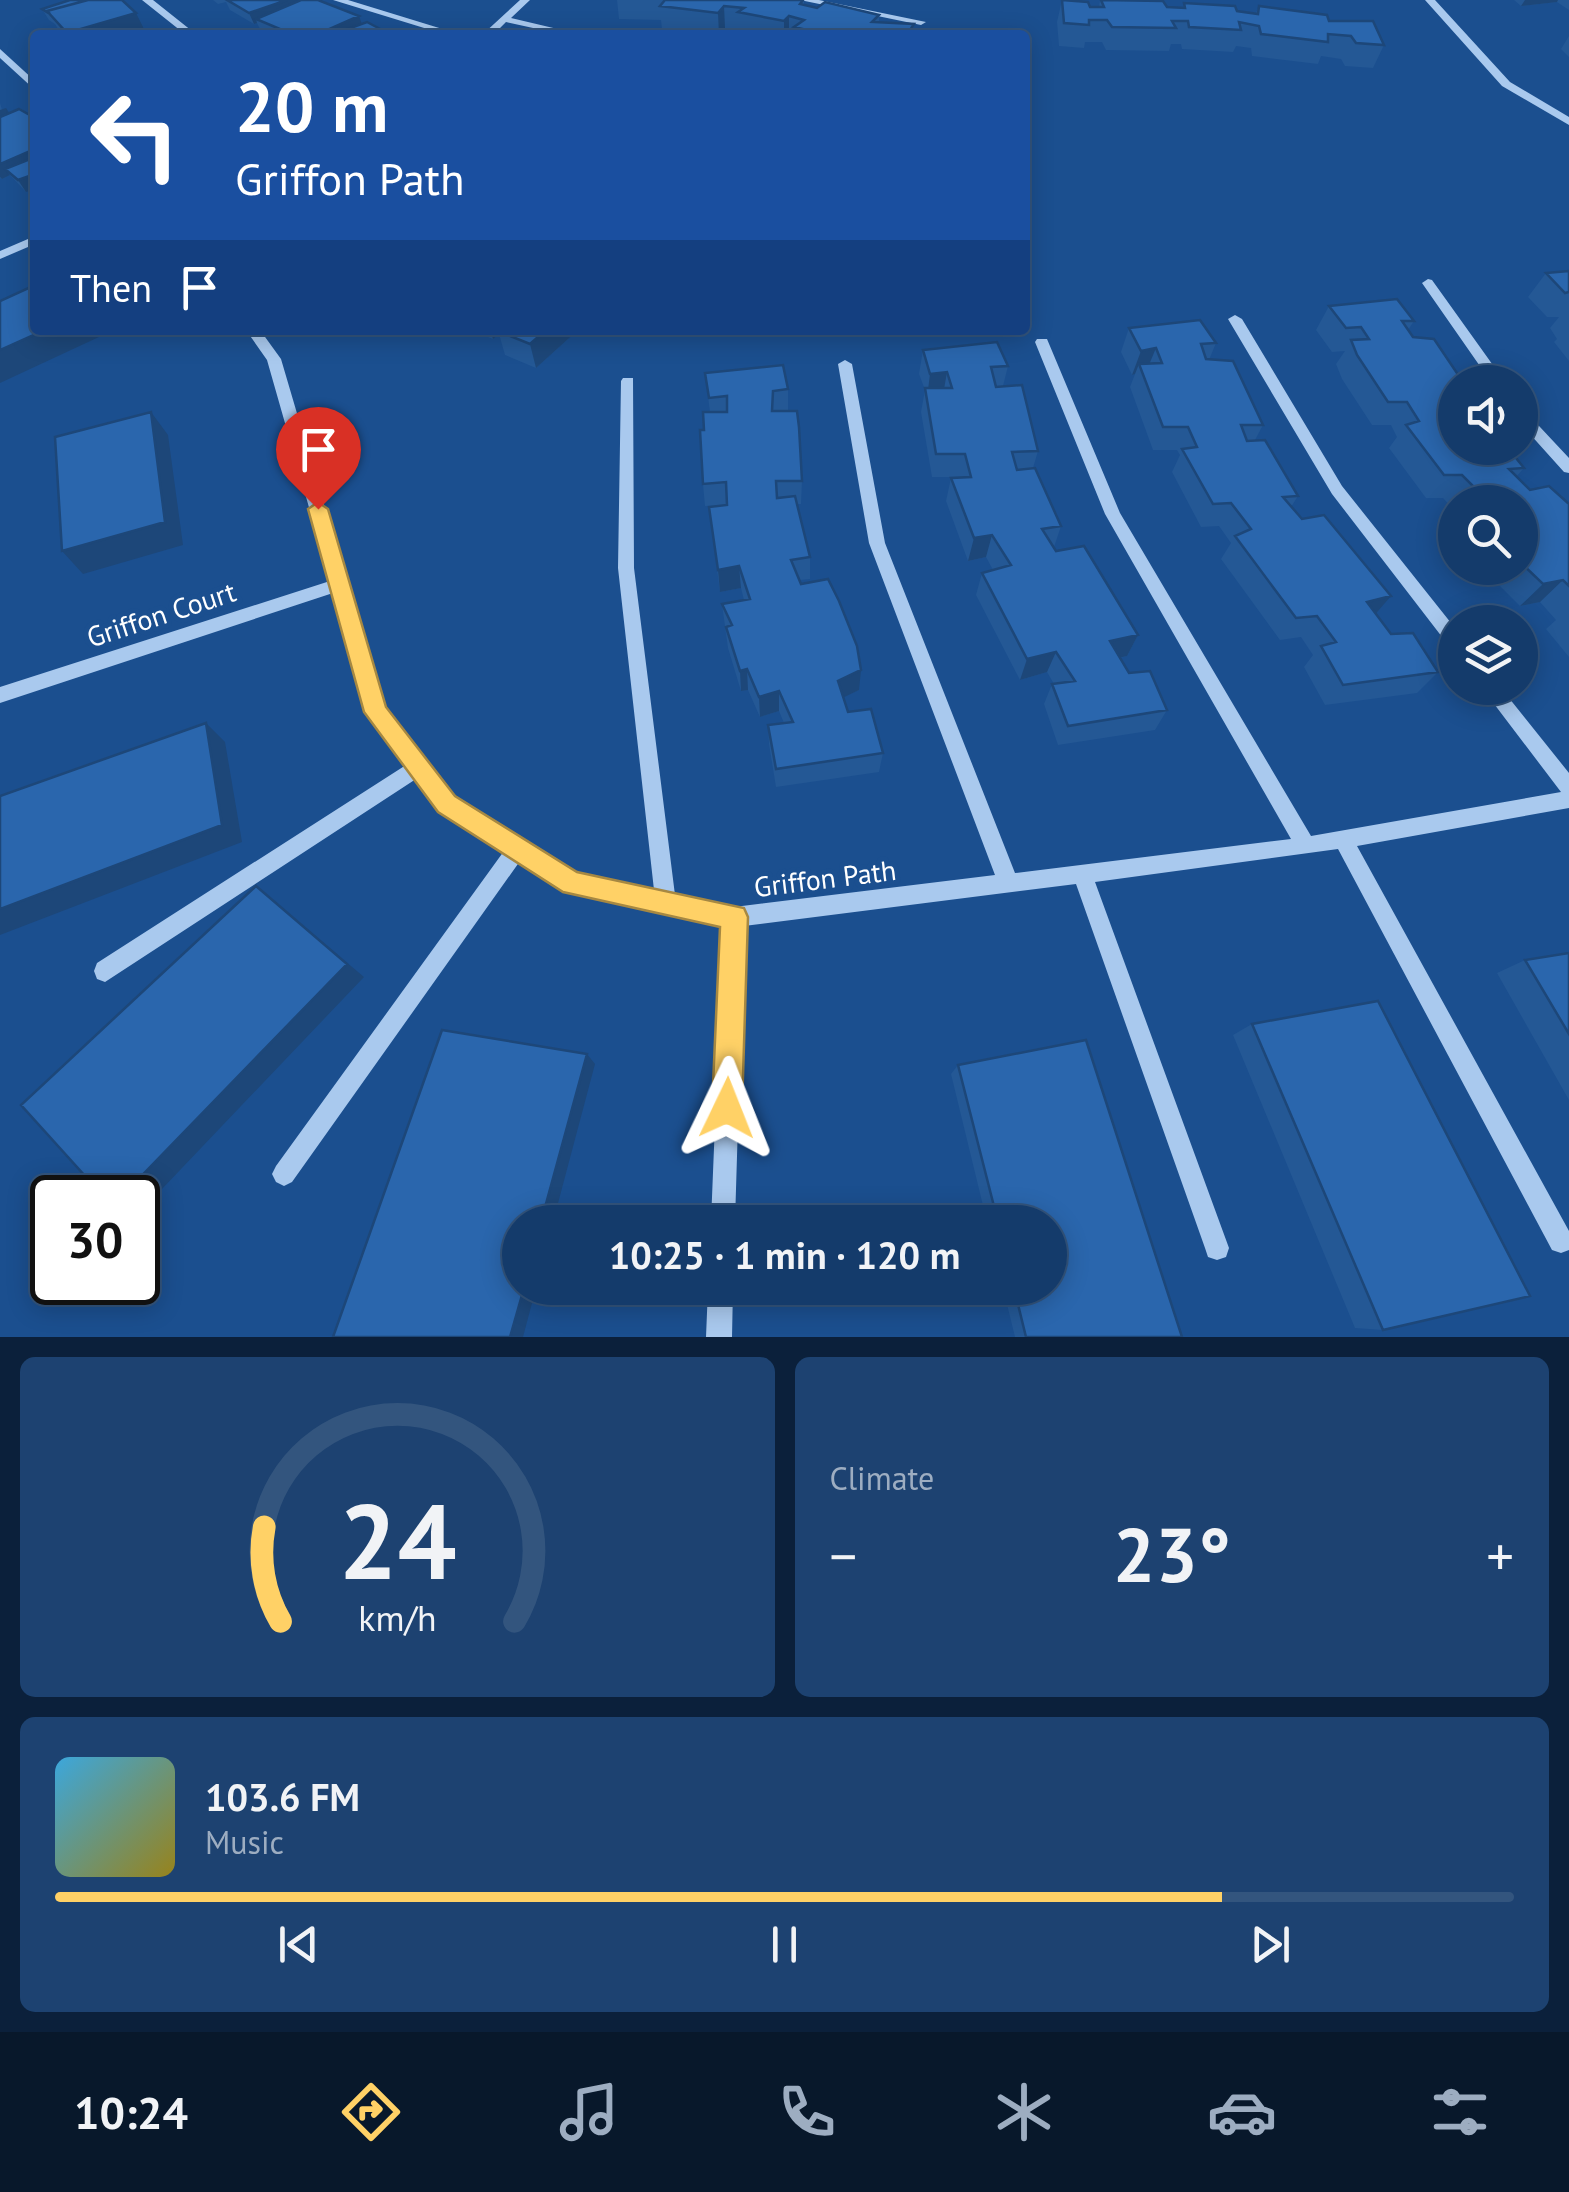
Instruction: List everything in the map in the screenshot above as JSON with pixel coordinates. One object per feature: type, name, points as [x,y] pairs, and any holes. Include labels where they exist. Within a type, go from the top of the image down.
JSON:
[{"type":"street","points":[[148,0],[186,30]]},
{"type":"street","points":[[338,0],[440,30]]},
{"type":"street","points":[[493,30],[525,0]]},
{"type":"street","points":[[806,0],[922,22]]},
{"type":"street","points":[[1430,0],[1506,84],[1569,122]]},
{"type":"street","points":[[504,20],[553,30]]},
{"type":"street","points":[[0,52],[30,82]]},
{"type":"street","points":[[1,254],[30,242]]},
{"type":"street","points":[[1428,283],[1486,365]]},
{"type":"street","points":[[1234,319],[1337,490],[1438,619]]},
{"type":"street","name":"Griffon Path","points":[[257,335],[271,351],[376,712],[446,804],[572,883],[734,917],[1306,846],[1569,799]]},
{"type":"street","points":[[1042,342],[1114,514],[1306,846]]},
{"type":"street","points":[[845,364],[877,543],[1009,884]]},
{"type":"street","points":[[628,381],[626,568],[666,902]]},
{"type":"street","points":[[1538,434],[1569,468]]},
{"type":"street","name":"Griffon Court","points":[[0,696],[340,584]]},
{"type":"street","points":[[1504,705],[1569,788]]},
{"type":"street","points":[[105,972],[418,767]]},
{"type":"street","points":[[1343,840],[1562,1242]]},
{"type":"street","points":[[284,1174],[518,848]]},
{"type":"street","points":[[1084,875],[1217,1248]]},
{"type":"street","points":[[724,1205],[734,917]]},
{"type":"street","points":[[719,1337],[720,1305]]},
{"type":"building","points":[[70,0],[88,0],[47,11],[50,14],[42,9]]},
{"type":"building","points":[[88,0],[122,0],[136,13],[77,30],[64,30],[47,11]]},
{"type":"building","points":[[227,0],[287,0],[249,13]]},
{"type":"building","points":[[301,0],[318,0],[359,16],[327,30],[282,30],[256,19]]},
{"type":"building","points":[[665,0],[803,0],[800,4],[817,8],[825,2],[879,15],[872,22],[914,24],[910,30],[807,30],[794,27],[804,20],[789,16],[784,21],[738,12],[744,8],[724,6],[718,13],[660,6]]},
{"type":"building","points":[[1062,0],[1088,2],[1090,7],[1104,7],[1101,0],[1163,1],[1167,7],[1185,8],[1184,3],[1235,6],[1237,11],[1258,14],[1259,6],[1327,15],[1329,21],[1373,21],[1384,45],[1356,43],[1351,36],[1328,34],[1328,42],[1261,34],[1259,26],[1239,22],[1241,30],[1189,27],[1188,21],[1172,21],[1176,28],[1112,27],[1107,20],[1089,20],[1089,25],[1064,23]]},
{"type":"building","points":[[367,22],[382,30],[345,30]]},
{"type":"building","points":[[19,109],[30,115],[30,151],[0,164],[0,117]]},
{"type":"building","points":[[30,159],[30,176],[18,180],[5,169]]},
{"type":"building","points":[[1569,271],[1569,292],[1565,293],[1546,273]]},
{"type":"building","points":[[30,287],[30,335],[34,335],[0,350],[0,301]]},
{"type":"building","points":[[1397,299],[1414,321],[1402,321],[1413,337],[1434,339],[1452,365],[1438,365],[1438,465],[1522,465],[1524,468],[1509,469],[1525,485],[1472,485],[1462,475],[1444,475],[1406,425],[1419,421],[1407,402],[1388,402],[1357,355],[1351,340],[1369,339],[1361,327],[1346,328],[1329,306]]},
{"type":"building","points":[[1200,320],[1216,343],[1201,344],[1206,359],[1233,361],[1263,425],[1241,425],[1247,441],[1265,440],[1298,496],[1283,497],[1302,519],[1324,515],[1391,596],[1367,602],[1391,634],[1413,633],[1438,672],[1343,685],[1321,646],[1336,642],[1317,616],[1296,618],[1235,536],[1251,529],[1231,503],[1213,504],[1182,449],[1197,447],[1188,427],[1163,427],[1139,364],[1162,363],[1156,348],[1141,351],[1129,328]]},
{"type":"building","points":[[508,335],[540,335],[530,344]]},
{"type":"building","points":[[997,342],[1008,366],[991,367],[996,387],[1022,385],[1038,451],[1012,452],[1017,470],[1035,468],[1061,526],[1042,529],[1056,551],[1084,546],[1138,635],[1110,641],[1129,673],[1150,671],[1167,710],[1068,726],[1052,684],[1075,681],[1056,652],[1027,659],[982,573],[1011,565],[992,535],[974,538],[951,478],[971,477],[965,454],[936,454],[925,388],[952,388],[947,372],[930,374],[923,350]]},
{"type":"building","points":[[783,365],[788,389],[773,391],[772,411],[797,411],[802,481],[776,481],[777,498],[795,496],[810,557],[791,560],[801,584],[828,579],[839,601],[857,646],[861,670],[838,681],[848,712],[871,709],[883,753],[776,769],[768,725],[793,722],[779,691],[759,697],[747,669],[740,671],[726,627],[732,625],[722,604],[750,599],[739,566],[718,570],[709,507],[727,505],[726,482],[703,484],[700,430],[704,430],[703,412],[727,412],[727,396],[709,398],[705,373]]},
{"type":"building","points":[[151,412],[165,522],[62,551],[55,437]]},
{"type":"building","points":[[1549,486],[1569,504],[1569,586],[1563,580],[1543,584],[1538,579],[1538,488]]},
{"type":"building","points":[[206,723],[222,825],[0,909],[0,796]]},
{"type":"building","points":[[256,886],[347,964],[142,1175],[84,1175],[21,1105]]},
{"type":"building","points":[[1569,953],[1569,1034],[1525,960]]},
{"type":"building","points":[[1378,1001],[1530,1296],[1383,1330],[1252,1024]]},
{"type":"building","points":[[442,1030],[587,1054],[546,1205],[502,1205],[502,1305],[519,1305],[510,1337],[333,1337]]},
{"type":"building","points":[[1086,1040],[1182,1337],[1026,1337],[1018,1305],[1067,1305],[1067,1205],[994,1205],[958,1065]]},
{"type":"route","points":[[318,509],[376,712],[446,804],[572,883],[734,917],[727,1108]]}]
